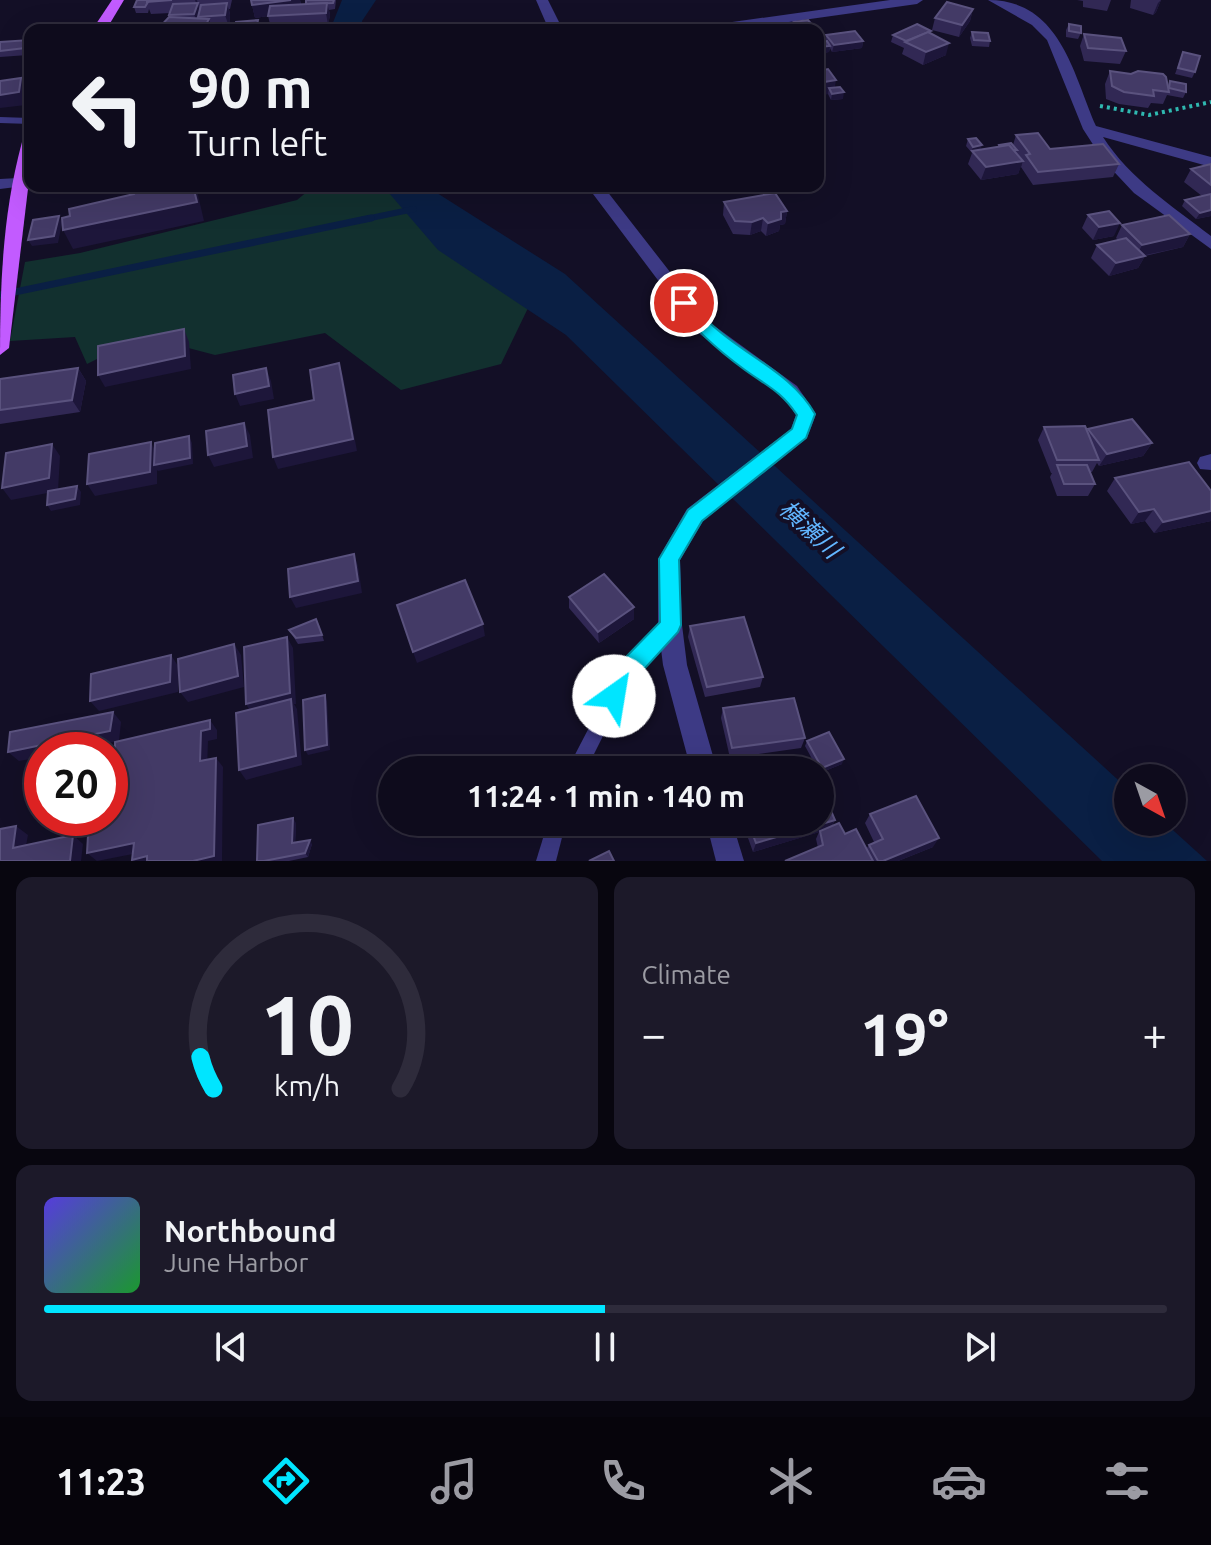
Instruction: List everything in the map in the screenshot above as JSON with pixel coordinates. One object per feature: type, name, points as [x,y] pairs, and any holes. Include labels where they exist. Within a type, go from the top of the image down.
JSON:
[{"type":"main road","points":[[103,24],[118,0]]},
{"type":"main road","points":[[0,348],[8,304],[18,183],[24,162]]},
{"type":"street","points":[[542,0],[553,24]]},
{"type":"street","points":[[739,24],[857,4],[917,0]]},
{"type":"street","points":[[994,0],[1050,32],[1060,44],[1061,60],[1090,129],[1108,157],[1140,190],[1211,244]]},
{"type":"street","points":[[1090,129],[1211,162]]},
{"type":"street","points":[[0,184],[18,183]]},
{"type":"street","points":[[600,192],[703,327],[790,391],[806,414],[800,433],[695,515],[669,559],[670,625],[675,665],[700,756]]},
{"type":"street","points":[[723,836],[730,861]]},
{"type":"lane","points":[[0,120],[24,121]]},
{"type":"lane","points":[[583,756],[627,671],[670,625]]},
{"type":"lane","points":[[546,861],[553,836]]},
{"type":"path","points":[[1079,102],[1149,115],[1211,102]]},
{"type":"green space","points":[[307,192],[404,192],[529,306],[501,364],[401,390],[325,333],[215,355],[143,336],[87,364],[75,337],[10,341],[25,262],[80,253],[297,200]]},
{"type":"water","points":[[342,0],[376,0],[362,24],[332,24]]},
{"type":"water","name":"横瀬川","points":[[388,192],[436,192],[565,274],[1114,776],[1114,836],[1179,836],[1207,861],[1102,861],[566,335],[438,250]]},
{"type":"building","points":[[137,0],[148,2],[145,7],[134,7]]},
{"type":"building","points":[[251,0],[291,0],[252,5]]},
{"type":"building","points":[[306,0],[334,0],[333,3],[306,4]]},
{"type":"building","points":[[947,2],[973,9],[962,25],[935,18]]},
{"type":"building","points":[[198,3],[194,14],[169,15],[173,4]]},
{"type":"building","points":[[227,3],[225,15],[198,17],[201,5]]},
{"type":"building","points":[[327,3],[326,13],[268,16],[270,6]]},
{"type":"building","points":[[169,17],[209,19],[206,24],[163,24]]},
{"type":"building","points":[[258,20],[257,24],[236,22]]},
{"type":"building","points":[[808,20],[811,24],[796,24],[794,22]]},
{"type":"building","points":[[917,24],[931,31],[906,41],[893,35]]},
{"type":"building","points":[[1069,24],[1081,26],[1081,33],[1069,31]]},
{"type":"building","points":[[855,31],[863,41],[834,45],[826,35]]},
{"type":"building","points":[[928,32],[949,43],[926,52],[905,42]]},
{"type":"building","points":[[972,32],[988,33],[990,41],[974,40]]},
{"type":"building","points":[[1084,34],[1121,38],[1126,51],[1088,48]]},
{"type":"building","points":[[24,40],[24,48],[0,51],[0,42]]},
{"type":"building","points":[[1183,52],[1200,56],[1195,72],[1178,68]]},
{"type":"building","points":[[828,69],[836,80],[824,82],[824,70]]},
{"type":"building","points":[[1110,71],[1163,74],[1169,92],[1153,90],[1154,96],[1124,92],[1112,86]]},
{"type":"building","points":[[21,78],[19,92],[0,95],[0,81]]},
{"type":"building","points":[[1170,81],[1186,84],[1186,92],[1169,88]]},
{"type":"building","points":[[840,87],[844,92],[832,94],[829,88]]},
{"type":"building","points":[[1038,133],[1050,149],[1103,144],[1119,164],[1038,172],[1016,135]]},
{"type":"building","points":[[976,138],[982,145],[973,147],[968,139]]},
{"type":"building","points":[[1011,143],[1017,150],[1009,145],[999,145]]},
{"type":"building","points":[[1009,145],[1023,161],[986,167],[972,151]]},
{"type":"building","points":[[1211,164],[1211,185],[1191,169]]},
{"type":"building","points":[[194,192],[197,202],[63,230],[62,218],[70,216],[69,209],[134,194]]},
{"type":"building","points":[[775,193],[787,211],[781,212],[781,219],[768,223],[763,218],[752,222],[735,221],[724,202]]},
{"type":"building","points":[[1211,194],[1211,210],[1200,213],[1185,200]]},
{"type":"building","points":[[1109,211],[1120,223],[1099,227],[1088,215]]},
{"type":"building","points":[[1169,215],[1190,234],[1142,245],[1122,225]]},
{"type":"building","points":[[59,216],[54,236],[28,240],[33,220]]},
{"type":"building","points":[[1126,238],[1145,256],[1116,263],[1097,245]]},
{"type":"building","points":[[184,329],[185,356],[98,375],[98,346]]},
{"type":"building","points":[[339,363],[353,439],[273,457],[268,410],[314,400],[310,370]]},
{"type":"building","points":[[78,368],[72,400],[0,410],[0,379]]},
{"type":"building","points":[[266,368],[269,386],[235,394],[233,375]]},
{"type":"building","points":[[1132,419],[1152,443],[1107,454],[1088,429]]},
{"type":"building","points":[[244,423],[247,446],[208,455],[206,431]]},
{"type":"building","points":[[1085,426],[1099,460],[1057,460],[1044,427]]},
{"type":"building","points":[[189,436],[190,458],[154,465],[155,443]]},
{"type":"building","points":[[151,442],[150,472],[87,484],[89,454]]},
{"type":"building","points":[[52,444],[49,478],[2,488],[6,453]]},
{"type":"building","points":[[1189,462],[1211,491],[1211,511],[1163,522],[1154,509],[1139,512],[1115,478]]},
{"type":"building","points":[[1057,465],[1087,465],[1095,484],[1064,484]]},
{"type":"building","points":[[77,486],[75,499],[47,505],[48,491]]},
{"type":"building","points":[[354,554],[358,581],[290,597],[288,569]]},
{"type":"building","points":[[604,574],[634,607],[598,632],[569,597]]},
{"type":"building","points":[[465,580],[483,624],[413,652],[397,605]]},
{"type":"building","points":[[744,617],[763,677],[707,687],[690,626]]},
{"type":"building","points":[[316,619],[322,635],[296,638],[289,630]]},
{"type":"building","points":[[287,637],[290,693],[246,704],[244,647]]},
{"type":"building","points":[[234,644],[238,676],[180,692],[178,659]]},
{"type":"building","points":[[171,655],[170,682],[90,701],[91,674]]},
{"type":"building","points":[[325,695],[327,745],[305,750],[303,700]]},
{"type":"building","points":[[794,698],[805,738],[732,748],[723,708]]},
{"type":"building","points":[[291,699],[296,756],[239,770],[236,713]]},
{"type":"building","points":[[113,712],[110,731],[24,732],[24,749],[8,752],[10,732]]},
{"type":"building","points":[[210,720],[210,729],[201,731],[200,761],[216,758],[214,856],[193,861],[147,861],[147,856],[132,860],[134,843],[87,853],[88,836],[128,836],[128,739]]},
{"type":"building","points":[[829,732],[844,759],[834,763],[834,756],[815,756],[807,741]]},
{"type":"building","points":[[916,796],[939,838],[878,861],[869,845],[883,839],[870,814]]},
{"type":"building","points":[[293,818],[292,843],[310,840],[305,853],[257,861],[258,825]]},
{"type":"building","points":[[839,823],[845,834],[856,829],[873,861],[785,861],[823,845],[821,836],[834,836],[834,825]]},
{"type":"building","points":[[16,826],[13,848],[73,836],[70,861],[0,861],[0,829]]},
{"type":"building","points":[[753,836],[780,836],[756,843]]},
{"type":"building","points":[[609,851],[614,861],[589,861]]},
{"type":"waterway","points":[[361,220],[414,209]]},
{"type":"waterway","points":[[0,295],[371,218]]},
{"type":"route","points":[[614,696],[627,671],[670,625],[669,559],[695,515],[800,433],[806,414],[790,391],[703,327],[684,303]]}]
